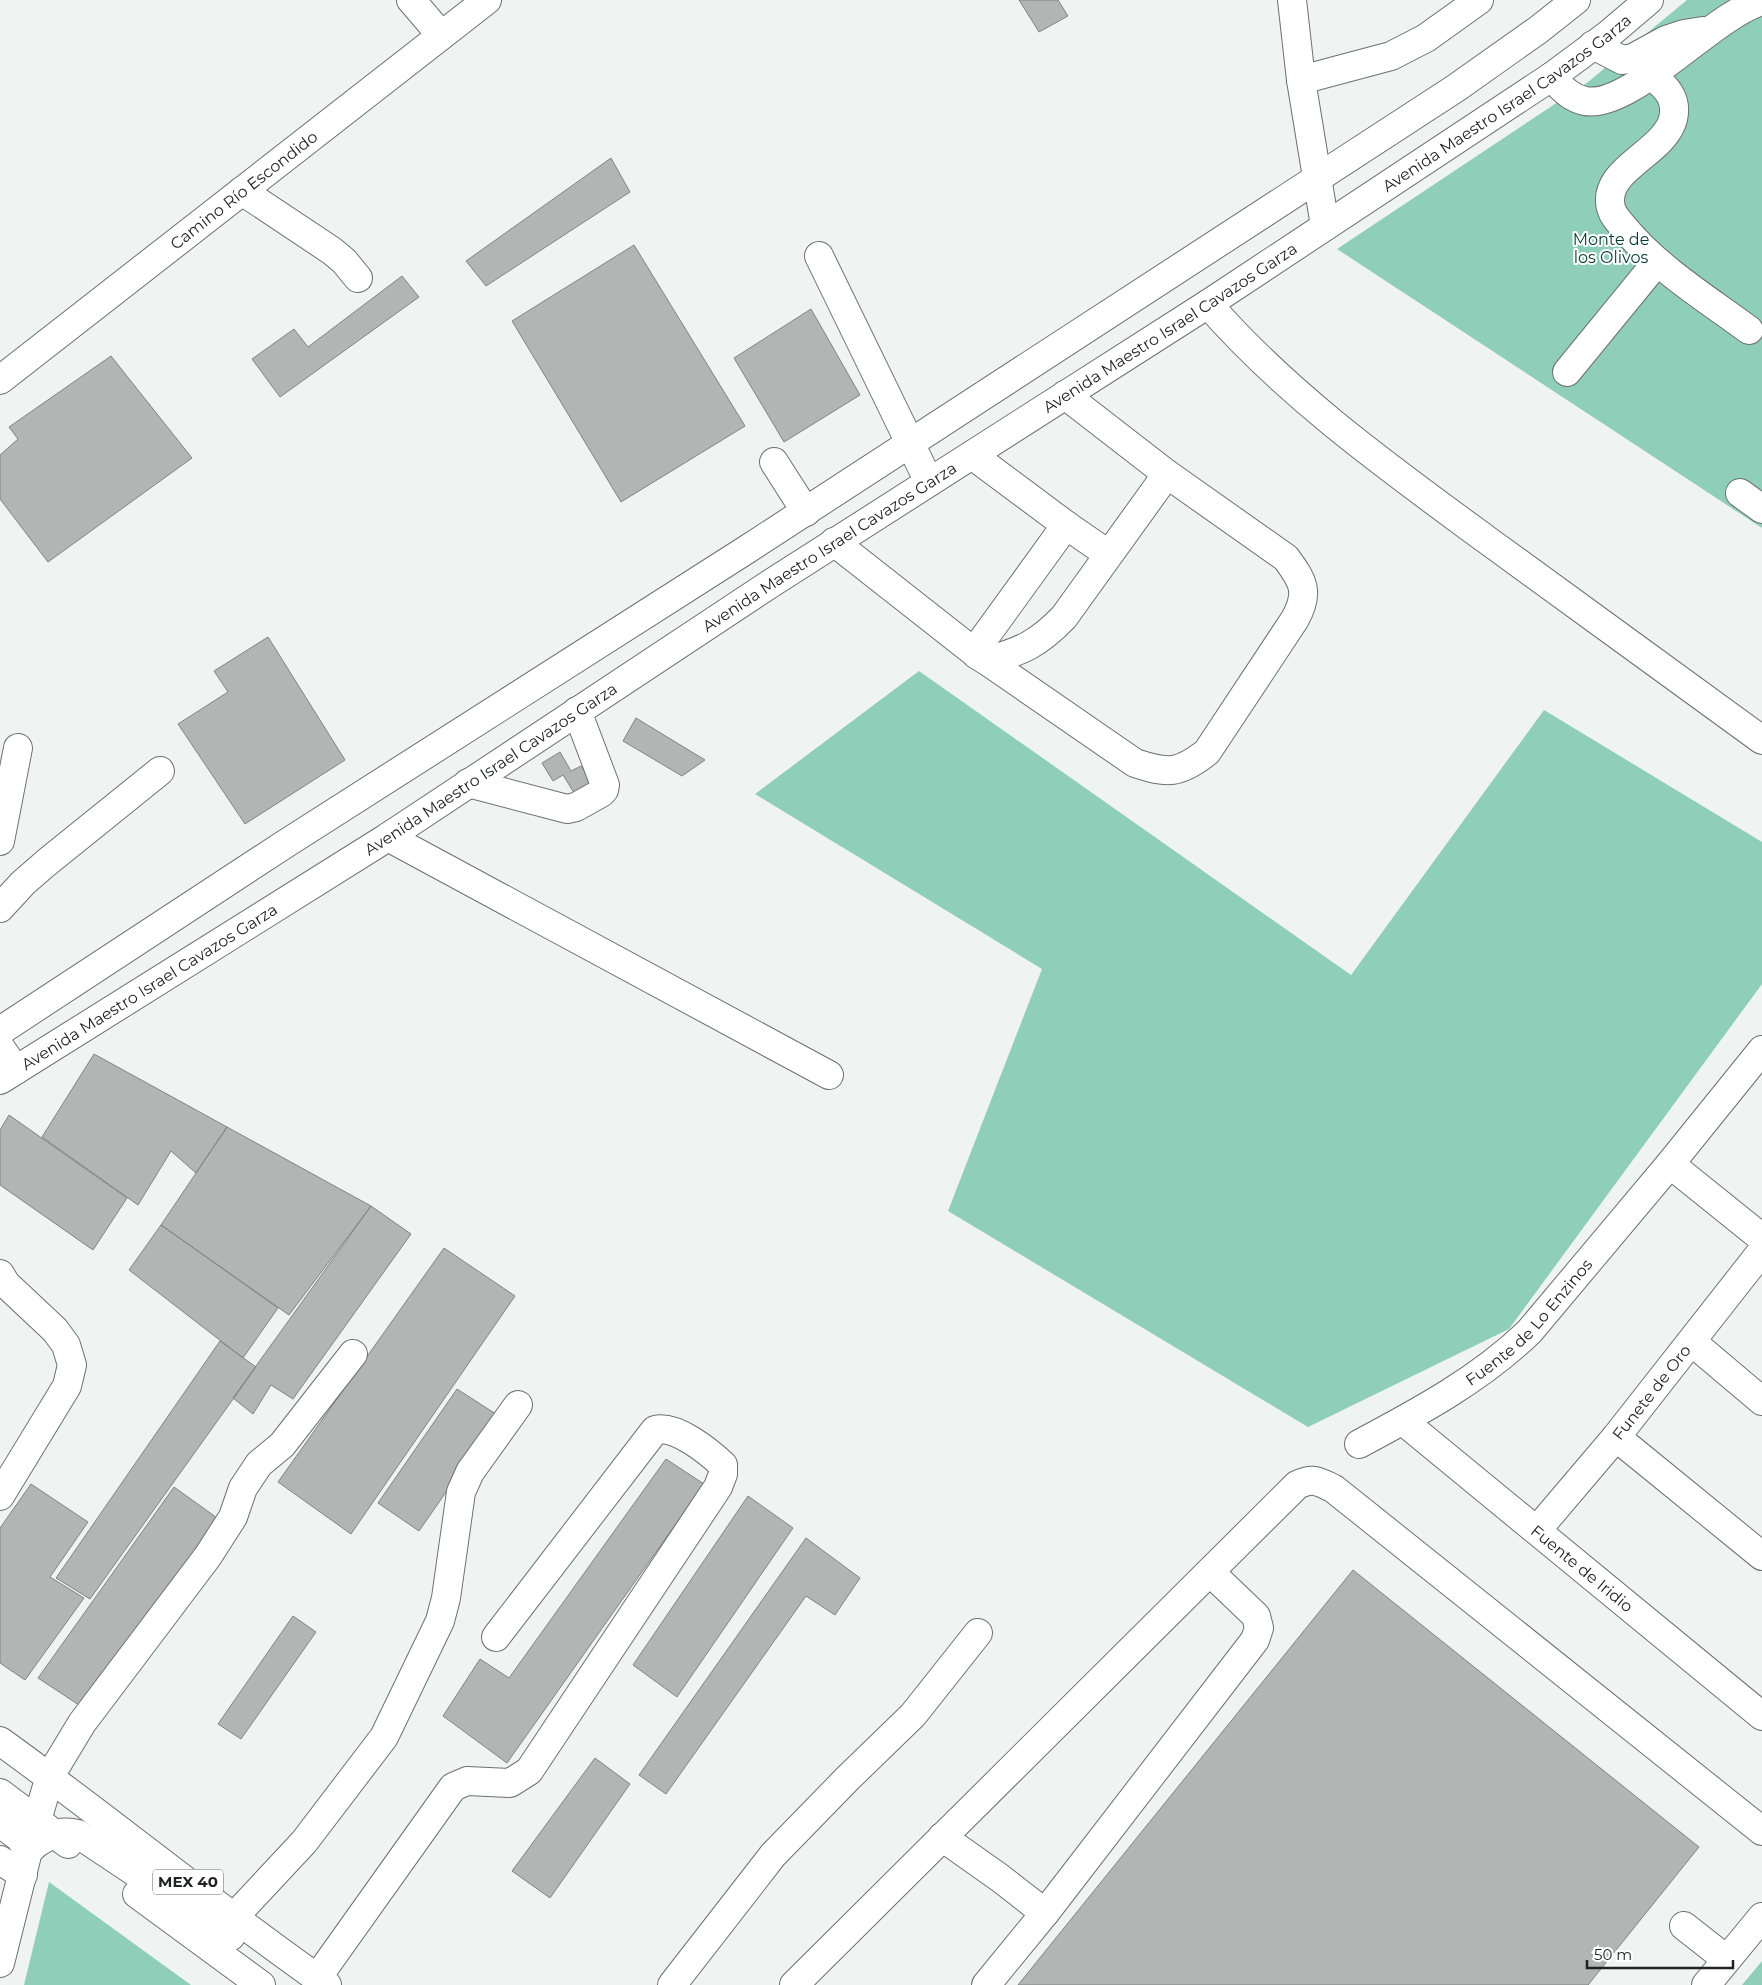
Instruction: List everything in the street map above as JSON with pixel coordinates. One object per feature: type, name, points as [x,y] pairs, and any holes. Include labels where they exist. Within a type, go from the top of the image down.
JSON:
[{"type":"main road","points":[[411,0],[441,35]]},
{"type":"main road","name":"Camino Río Escondido","points":[[0,380],[487,0]]},
{"type":"main road","points":[[1292,0],[1301,80],[1325,226]]},
{"type":"main road","points":[[1301,80],[1391,56],[1426,38],[1479,0]]},
{"type":"main road","points":[[0,1031],[282,846],[806,512],[908,443],[1456,88],[1538,30],[1576,0]]},
{"type":"main road","name":"Avenida Maestro Israel Cavazos Garza","points":[[8,1075],[388,837],[468,782],[674,649],[834,542],[1208,304],[1551,77],[1649,0]]},
{"type":"main road","points":[[1551,77],[1574,98],[1594,102],[1620,93],[1651,75],[1731,16],[1762,1]]},
{"type":"main road","points":[[1593,45],[1622,60],[1633,58],[1666,40],[1684,34],[1710,30]]},
{"type":"main road","points":[[1651,75],[1665,86],[1672,96],[1675,106],[1672,123],[1658,144],[1624,171],[1615,183],[1610,195],[1612,212],[1657,262],[1758,327]]},
{"type":"main road","points":[[242,191],[332,251],[344,261],[358,278]]},
{"type":"main road","points":[[819,256],[908,443],[929,482]]},
{"type":"main road","points":[[1568,372],[1657,262]]},
{"type":"main road","points":[[1208,304],[1256,354],[1304,398],[1355,440],[1434,501],[1762,740]]},
{"type":"main road","points":[[834,542],[981,657],[1135,763],[1158,770],[1175,770],[1192,764],[1207,752],[1295,619],[1303,604],[1304,589],[1297,573],[1286,558],[1167,474],[1065,395]]},
{"type":"main road","points":[[972,455],[1108,554]]},
{"type":"main road","points":[[774,462],[806,512]]},
{"type":"main road","points":[[981,657],[1025,649],[1052,629],[1064,617],[1167,474]]},
{"type":"main road","points":[[1740,493],[1762,509]]},
{"type":"main road","points":[[981,657],[1066,525]]},
{"type":"main road","points":[[746,550],[770,584]]},
{"type":"main road","points":[[649,612],[674,649]]},
{"type":"main road","points":[[468,782],[567,809],[576,807],[601,793],[605,785],[577,711]]},
{"type":"main road","points":[[0,841],[18,748]]},
{"type":"main road","points":[[0,908],[46,863],[160,771]]},
{"type":"main road","points":[[388,837],[829,1075]]},
{"type":"main road","points":[[0,1047],[8,1075]]},
{"type":"main road","name":"Fuente de Lo Enzinos","points":[[1358,1444],[1403,1421],[1479,1375],[1506,1354],[1529,1332],[1670,1164],[1762,1050]]},
{"type":"main road","points":[[1670,1164],[1762,1238]]},
{"type":"main road","name":"Funete de Oro","points":[[1536,1530],[1616,1437],[1762,1251]]},
{"type":"main road","points":[[0,1274],[6,1284],[56,1330],[66,1346],[72,1364],[67,1386],[0,1496]]},
{"type":"main road","points":[[1692,1342],[1762,1401]]},
{"type":"main road","points":[[0,1963],[25,1863],[40,1841],[46,1827],[50,1776],[82,1723],[208,1556],[233,1517],[243,1488],[259,1464],[282,1445],[352,1354]]},
{"type":"main road","points":[[234,1917],[304,1842],[384,1737],[440,1620],[446,1598],[461,1492],[470,1472],[518,1405]]},
{"type":"main road","name":"Fuente de Iridio","points":[[1403,1421],[1762,1716]]},
{"type":"main road","points":[[322,1981],[453,1787],[467,1781],[510,1782],[528,1771],[718,1487],[724,1474],[723,1465],[714,1456],[675,1432],[664,1428],[655,1430],[496,1637]]},
{"type":"main road","points":[[1616,1437],[1762,1556]]},
{"type":"main road","points":[[794,1985],[1297,1485],[1308,1480],[1320,1481],[1334,1489],[1762,1831]]},
{"type":"main road","points":[[986,1985],[1045,1913],[1255,1640],[1259,1628],[1256,1616],[1210,1572]]},
{"type":"main road","points":[[672,1985],[773,1855],[913,1715],[978,1633]]},
{"type":"main road","name":"MEX 40","points":[[0,1741],[50,1776],[274,1948],[322,1981]]},
{"type":"main road","name":"MEX 40","points":[[0,1793],[261,1985]]},
{"type":"main road","points":[[0,1824],[20,1838],[25,1863]]},
{"type":"main road","points":[[46,1827],[70,1832],[90,1840],[239,1942],[260,1949],[274,1948]]},
{"type":"main road","points":[[942,1837],[1045,1913]]},
{"type":"main road","points":[[0,1860],[25,1863]]},
{"type":"main road","points":[[1706,1985],[1762,1917]]},
{"type":"main road","points":[[1684,1926],[1726,1959]]},
{"type":"green space","name":"Monte de los Olivos","points":[[1687,0],[1762,0],[1762,528],[1337,249],[1588,82]]},
{"type":"green space","points":[[919,671],[1351,975],[1544,710],[1762,842],[1762,984],[1509,1329],[1308,1427],[948,1211],[1042,969],[755,794]]},
{"type":"green space","points":[[49,1882],[191,1985],[24,1985]]},
{"type":"green space","points":[[1762,1961],[1762,1985],[1742,1985]]},
{"type":"building","points":[[1019,0],[1058,0],[1068,16],[1039,32]]},
{"type":"building","points":[[611,158],[630,192],[486,286],[466,261]]},
{"type":"building","points":[[634,245],[745,426],[621,502],[512,321]]},
{"type":"building","points":[[402,276],[419,297],[280,397],[252,359],[294,329],[308,347]]},
{"type":"building","points":[[811,309],[860,395],[784,442],[734,358]]},
{"type":"building","points":[[111,356],[192,458],[48,562],[0,499],[0,455],[18,439],[9,427]]},
{"type":"building","points":[[268,637],[345,760],[245,824],[178,724],[228,692],[214,671]]},
{"type":"building","points":[[636,718],[705,760],[682,776],[623,741]]},
{"type":"building","points":[[560,752],[571,771],[581,766],[594,785],[576,796],[563,775],[553,781],[542,763]]},
{"type":"building","points":[[94,1054],[227,1127],[196,1173],[171,1151],[138,1205],[42,1137]]},
{"type":"building","points":[[9,1115],[127,1198],[93,1250],[0,1185],[0,1130]]},
{"type":"building","points":[[227,1127],[371,1206],[289,1315],[161,1225]]},
{"type":"building","points":[[371,1206],[411,1234],[293,1399],[271,1385],[253,1414],[233,1398]]},
{"type":"building","points":[[161,1225],[278,1308],[243,1358],[129,1270]]},
{"type":"building","points":[[444,1248],[515,1296],[351,1534],[278,1482]]},
{"type":"building","points":[[220,1341],[256,1367],[90,1599],[56,1578]]},
{"type":"building","points":[[457,1389],[499,1416],[419,1531],[378,1503]]},
{"type":"building","points":[[666,1459],[704,1484],[507,1763],[443,1716],[480,1659],[509,1678]]},
{"type":"building","points":[[31,1484],[88,1522],[50,1577],[84,1598],[25,1680],[0,1663],[0,1528]]},
{"type":"building","points":[[174,1487],[220,1520],[85,1709],[38,1678]]},
{"type":"building","points":[[748,1496],[793,1528],[677,1697],[633,1665]]},
{"type":"building","points":[[806,1538],[860,1578],[835,1615],[806,1596],[666,1794],[639,1775]]},
{"type":"building","points":[[1353,1570],[1699,1847],[1588,1985],[1018,1985]]},
{"type":"building","points":[[293,1616],[316,1632],[241,1739],[218,1724]]},
{"type":"building","points":[[595,1758],[630,1784],[550,1898],[512,1871]]}]
